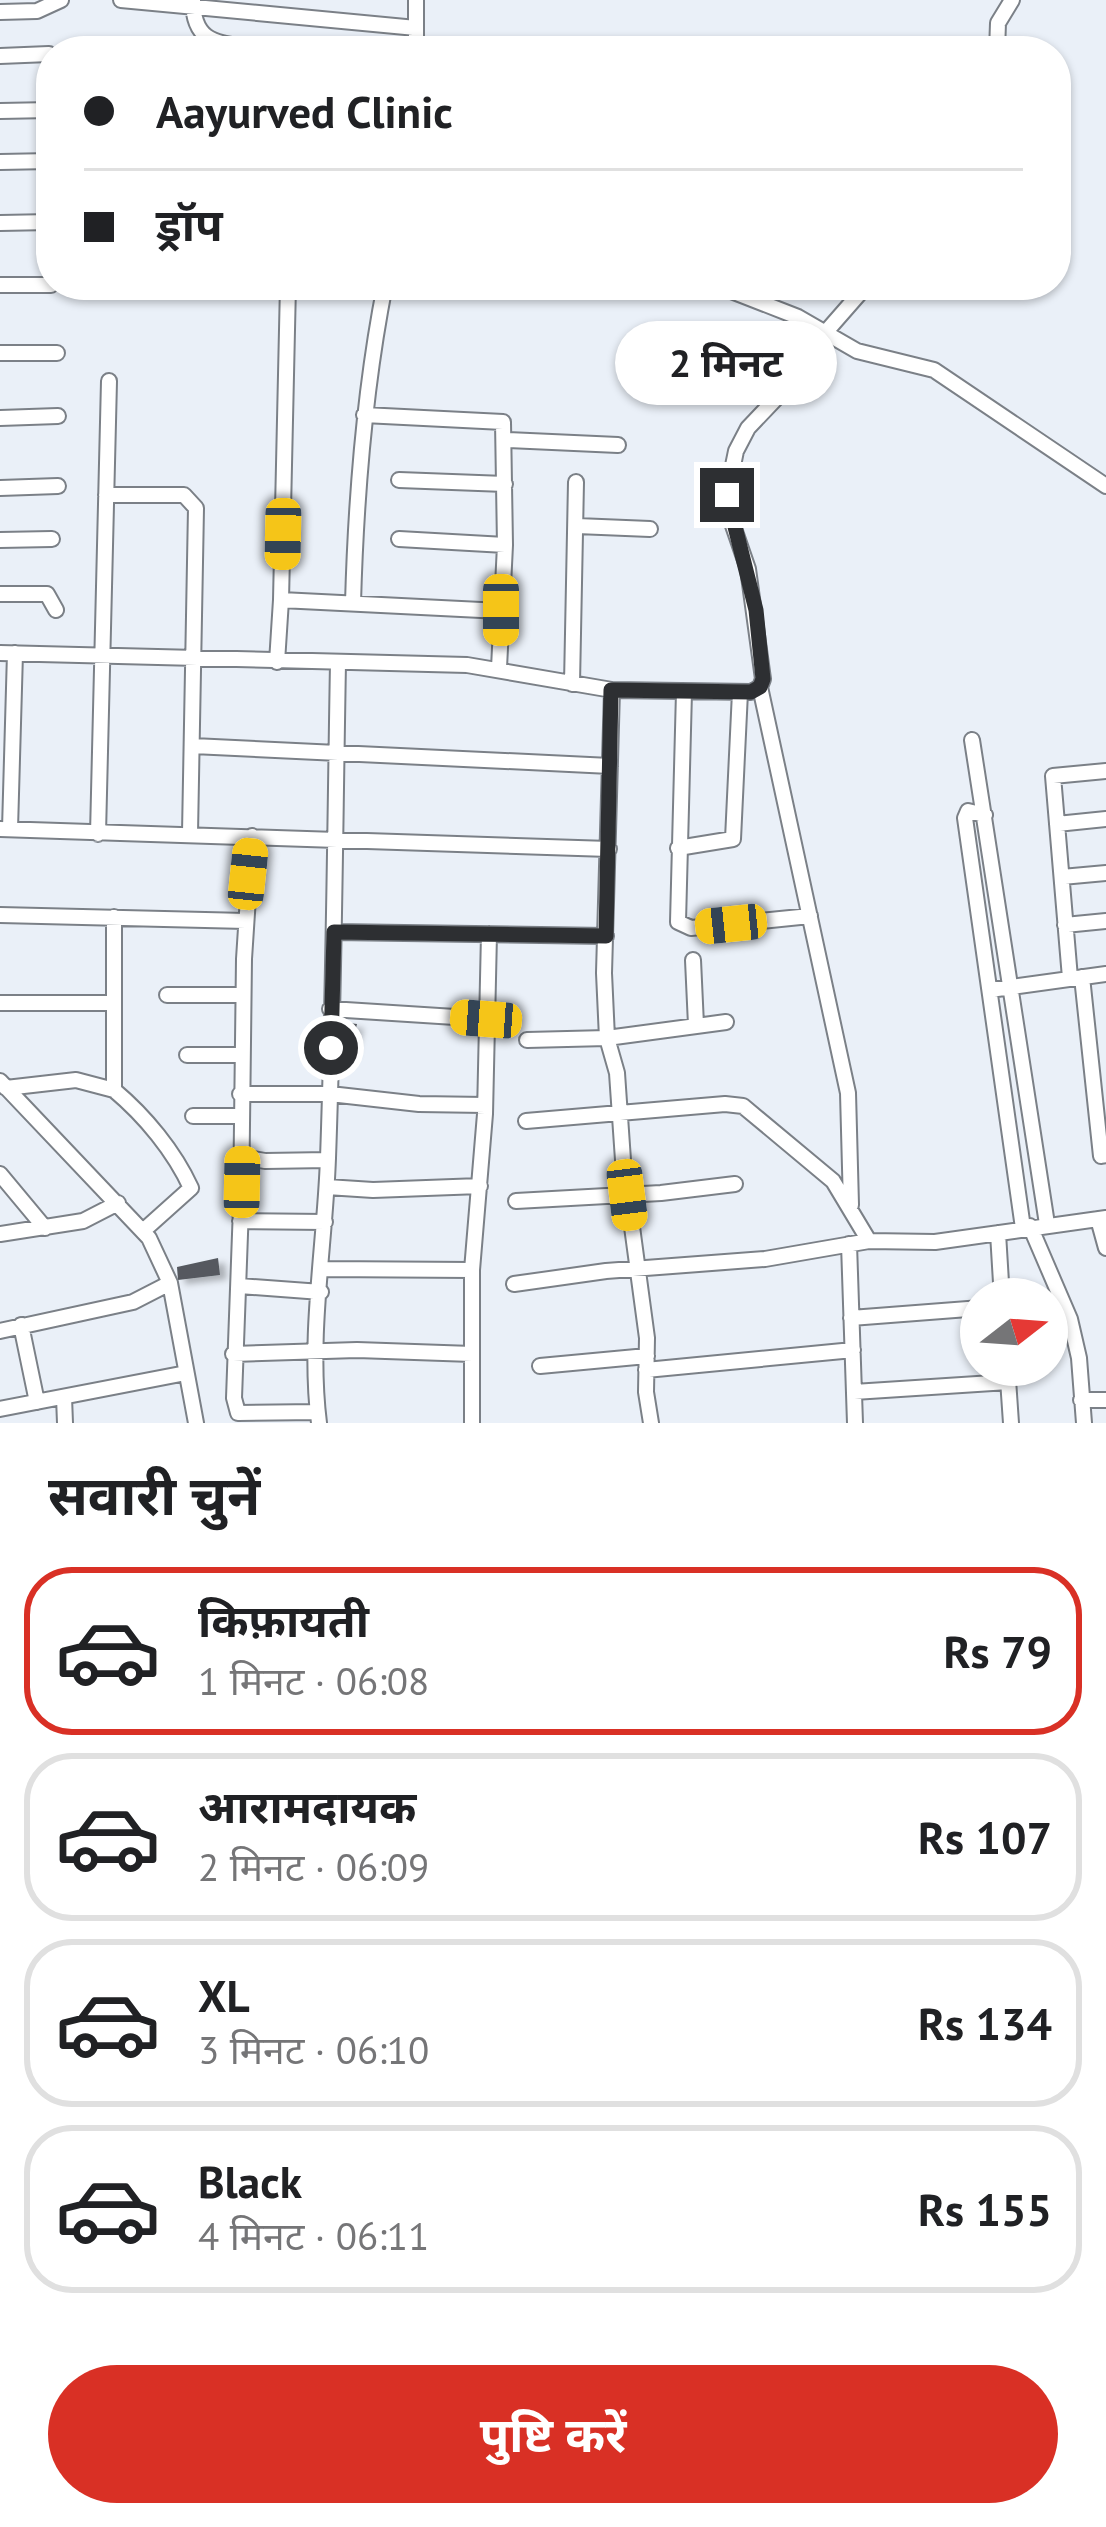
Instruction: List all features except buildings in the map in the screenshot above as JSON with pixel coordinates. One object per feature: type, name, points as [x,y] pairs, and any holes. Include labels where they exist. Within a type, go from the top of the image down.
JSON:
[{"type":"street","points":[[0,12],[37,11],[61,0]]},
{"type":"street","points":[[122,0],[416,28]]},
{"type":"street","points":[[348,21],[349,0]]},
{"type":"street","points":[[416,0],[416,36]]},
{"type":"street","points":[[998,36],[998,23],[1012,0]]},
{"type":"street","points":[[193,4],[194,22],[205,36]]},
{"type":"street","points":[[0,56],[36,55]]},
{"type":"street","points":[[0,111],[36,110]]},
{"type":"street","points":[[0,161],[36,160]]},
{"type":"street","points":[[0,223],[36,222]]},
{"type":"street","points":[[0,285],[36,285]]},
{"type":"street","points":[[277,662],[288,300]]},
{"type":"street","points":[[353,603],[364,415],[383,300]]},
{"type":"street","points":[[756,300],[798,316],[857,351],[934,370],[1106,486]]},
{"type":"street","points":[[851,1205],[848,1093],[760,687],[756,610],[727,495],[740,438],[806,367],[824,333],[854,300]]},
{"type":"street","points":[[0,353],[57,352]]},
{"type":"street","points":[[98,835],[109,381]]},
{"type":"street","points":[[364,415],[503,422],[505,545],[499,668]]},
{"type":"street","points":[[0,418],[58,416]]},
{"type":"street","points":[[506,440],[618,445]]},
{"type":"street","points":[[399,481],[505,484]]},
{"type":"street","points":[[572,684],[576,482]]},
{"type":"street","points":[[0,488],[58,486]]},
{"type":"street","points":[[106,494],[184,495],[196,508],[190,833]]},
{"type":"street","points":[[577,526],[650,530]]},
{"type":"street","points":[[399,538],[505,545]]},
{"type":"street","points":[[0,540],[52,539]]},
{"type":"street","points":[[0,594],[46,594],[56,610]]},
{"type":"street","points":[[281,600],[501,610]]},
{"type":"street","points":[[610,849],[5,829],[8,653],[499,668],[611,690],[740,692],[760,687]]},
{"type":"street","points":[[252,836],[245,921],[234,1398],[238,1414],[318,1418],[316,1351],[327,1186],[338,840],[338,663]]},
{"type":"street","points":[[611,690],[607,1037],[617,1072],[651,1423]]},
{"type":"street","points":[[684,692],[676,913],[683,927],[810,916]]},
{"type":"street","points":[[678,848],[733,839],[740,692]]},
{"type":"street","points":[[972,740],[1047,1224]]},
{"type":"street","points":[[193,746],[610,766]]},
{"type":"street","points":[[1106,771],[1053,776],[1065,925],[1100,1090],[1101,1156],[1106,1155]]},
{"type":"street","points":[[985,814],[968,811],[965,818],[1027,1227],[1070,1318],[1079,1358],[1084,1423]]},
{"type":"street","points":[[1057,824],[1106,819]]},
{"type":"street","points":[[1061,878],[1106,873]]},
{"type":"street","points":[[0,915],[245,921]]},
{"type":"street","points":[[114,917],[114,1090]]},
{"type":"street","points":[[1065,925],[1106,921]]},
{"type":"street","points":[[334,932],[606,936]]},
{"type":"street","points":[[472,1423],[472,1270],[485,1105],[489,934]]},
{"type":"street","points":[[693,960],[696,1024]]},
{"type":"street","points":[[990,990],[1106,974]]},
{"type":"street","points":[[167,995],[243,995]]},
{"type":"street","points":[[0,1004],[114,1004]]},
{"type":"street","points":[[330,1009],[486,1019]]},
{"type":"street","points":[[527,1040],[607,1037],[726,1022]]},
{"type":"street","points":[[1088,1034],[1106,1032]]},
{"type":"street","points":[[187,1054],[241,1055]]},
{"type":"street","points":[[3,1084],[76,1080],[114,1090],[133,1106],[180,1162],[191,1187],[143,1231]]},
{"type":"street","points":[[3,1084],[143,1231],[170,1283],[196,1423]]},
{"type":"street","points":[[240,1094],[330,1094],[419,1104],[485,1105]]},
{"type":"street","points":[[526,1121],[725,1103],[743,1106],[833,1180],[869,1240]]},
{"type":"street","points":[[193,1115],[240,1116]]},
{"type":"street","points":[[242,1156],[265,1161],[328,1160]]},
{"type":"street","points":[[0,1174],[45,1228]]},
{"type":"street","points":[[516,1201],[735,1184]]},
{"type":"street","points":[[327,1186],[373,1190],[480,1186]]},
{"type":"street","points":[[0,1234],[83,1221],[118,1203]]},
{"type":"street","points":[[514,1285],[765,1259],[869,1240],[935,1242],[1102,1219],[1106,1248]]},
{"type":"street","points":[[240,1221],[325,1222]]},
{"type":"street","points":[[998,1232],[1001,1278]]},
{"type":"street","points":[[849,1244],[855,1423]]},
{"type":"street","points":[[322,1269],[472,1270]]},
{"type":"street","points":[[0,1330],[133,1302],[170,1283]]},
{"type":"street","points":[[238,1286],[320,1292]]},
{"type":"street","points":[[851,1318],[960,1310]]},
{"type":"street","points":[[21,1325],[37,1402]]},
{"type":"street","points":[[540,1366],[853,1350]]},
{"type":"street","points":[[233,1354],[472,1354]]},
{"type":"street","points":[[0,1409],[186,1373]]},
{"type":"street","points":[[854,1391],[960,1385]]},
{"type":"street","points":[[1008,1386],[1011,1423]]},
{"type":"street","points":[[64,1397],[64,1423]]},
{"type":"street","points":[[1081,1400],[1106,1400]]},
{"type":"route","points":[[331,1048],[334,932],[606,936],[611,690],[751,692],[763,679],[748,568],[727,495]]}]
